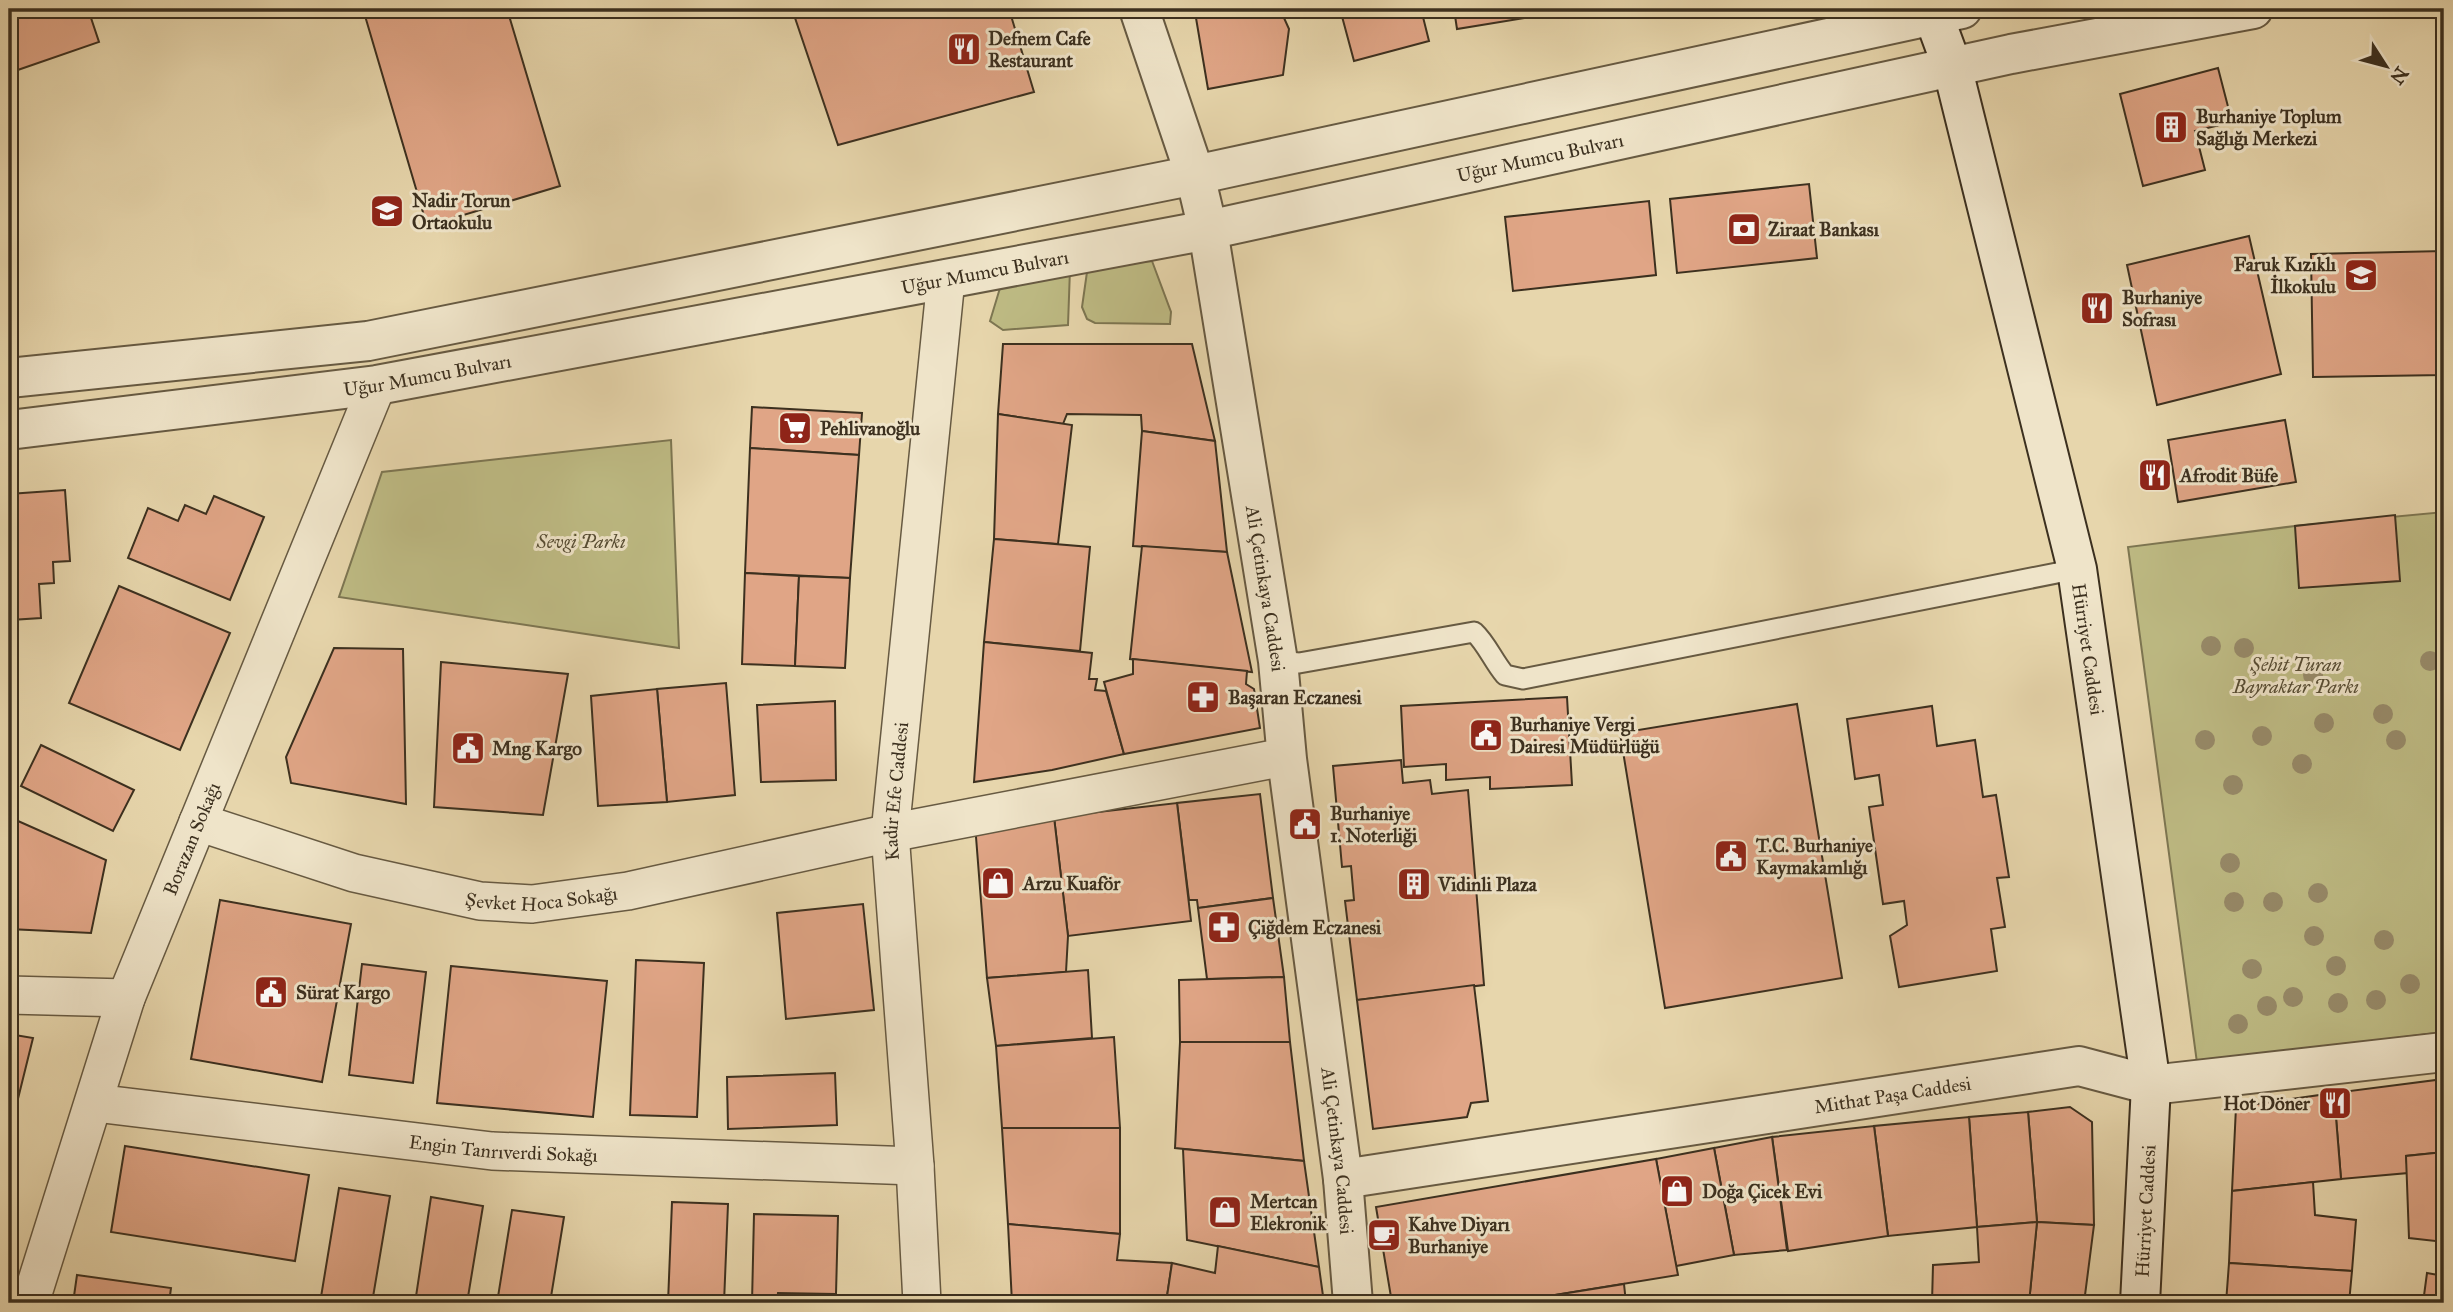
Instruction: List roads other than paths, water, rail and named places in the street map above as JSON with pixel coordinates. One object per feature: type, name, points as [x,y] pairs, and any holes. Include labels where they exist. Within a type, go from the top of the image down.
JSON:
[{"type":"street","name":"Ali Çetinkaya Caddesi","points":[[1139,9],[1195,175],[1208,230],[1278,661],[1287,759],[1343,1179],[1353,1303]]},
{"type":"street","name":"Uğur Mumcu Bulvarı","points":[[9,430],[377,384],[1208,230],[1952,66],[2253,9]]},
{"type":"street","points":[[9,378],[368,341],[1195,175],[1942,10]]},
{"type":"street","name":"Hürriyet Caddesi","points":[[1942,10],[1952,66],[2077,569],[2151,1084],[2140,1303]]},
{"type":"street","name":"Kadir Efe Caddesi","points":[[922,1303],[915,1166],[890,833],[946,279]]},
{"type":"street","name":"Borazan Sokağı","points":[[30,1303],[126,998],[377,384]]},
{"type":"street","name":"Şevket Hoca Sokağı","points":[[198,822],[354,873],[480,901],[532,904],[628,891],[890,833],[1269,760],[1287,759]]},
{"type":"street","points":[[9,995],[126,998]]},
{"type":"street","name":"Mithat Paşa Caddesi","points":[[1343,1179],[2080,1066],[2151,1084],[2444,1052]]},
{"type":"street","name":"Engin Tanrıverdi Sokağı","points":[[95,1103],[492,1151],[915,1166]]},
{"type":"lane","points":[[1278,661],[1299,663],[1474,632],[1484,641],[1491,658],[1505,675],[1523,679],[2077,569]]},
{"type":"place","name":"Defnem Cafe Restaurant","points":[[964,49]]},
{"type":"place","name":"Burhaniye Toplum Sağlığı Merkezi","points":[[2171,127]]},
{"type":"place","name":"Nadir Torun Ortaokulu","points":[[387,211]]},
{"type":"place","name":"Ziraat Bankası","points":[[1744,229]]},
{"type":"place","name":"Faruk Kızıklı İlkokulu","points":[[2361,275]]},
{"type":"place","name":"Burhaniye Sofrası","points":[[2097,308]]},
{"type":"place","name":"Pehlivanoğlu","points":[[795,428]]},
{"type":"place","name":"Afrodit Büfe","points":[[2155,475]]},
{"type":"place","name":"Başaran Eczanesi","points":[[1203,697]]},
{"type":"place","name":"Burhaniye Vergi Dairesi Müdürlüğü","points":[[1486,735]]},
{"type":"place","name":"Mng Kargo","points":[[468,748]]},
{"type":"place","name":"Burhaniye 1. Noterliği","points":[[1305,824]]},
{"type":"place","name":"T.C. Burhaniye Kaymakamlığı","points":[[1731,856]]},
{"type":"place","name":"Arzu Kuaför","points":[[998,883]]},
{"type":"place","name":"Vidinli Plaza","points":[[1414,884]]},
{"type":"place","name":"Çiğdem Eczanesi","points":[[1224,927]]},
{"type":"place","name":"Sürat Kargo","points":[[271,992]]},
{"type":"place","name":"Hot Döner","points":[[2335,1103]]},
{"type":"place","name":"Doğa Çicek Evi","points":[[1677,1191]]},
{"type":"place","name":"Mertcan Elekronik","points":[[1225,1212]]},
{"type":"place","name":"Kahve Diyarı Burhaniye","points":[[1384,1235]]},
{"type":"park label","name":"Sevgi Parkı","points":[[581,541]]},
{"type":"park label","name":"Şehit Turan Bayraktar Parkı","points":[[2296,675]]}]
